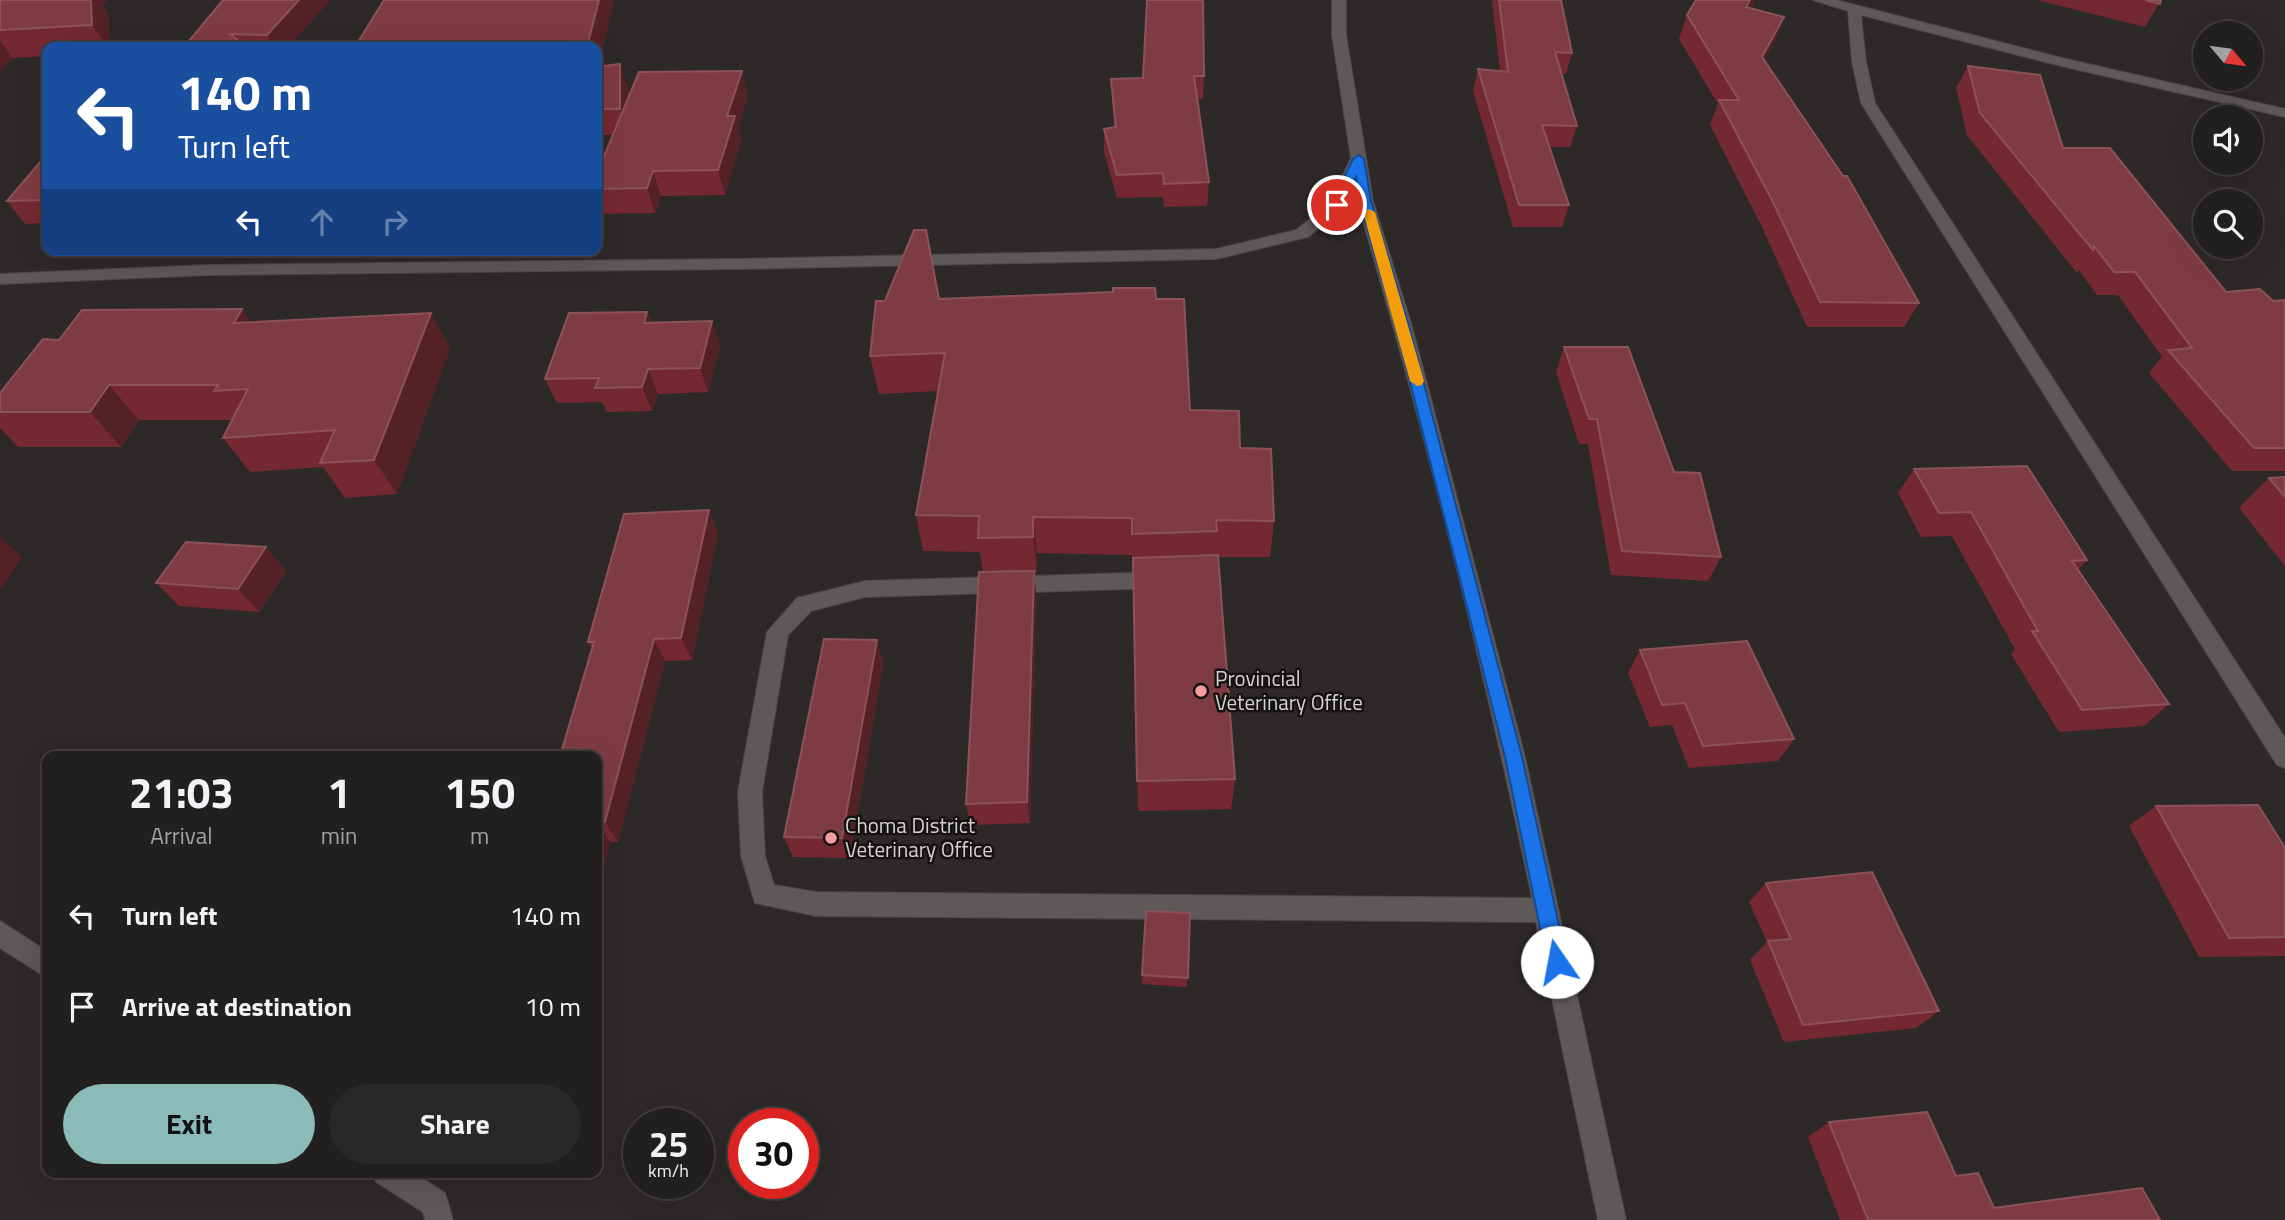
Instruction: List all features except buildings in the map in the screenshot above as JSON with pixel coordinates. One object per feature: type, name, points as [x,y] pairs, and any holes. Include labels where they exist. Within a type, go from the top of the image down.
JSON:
[{"type":"street","points":[[1339,0],[1339,35],[1365,201],[1402,323],[1514,757],[1612,1220]]},
{"type":"street","points":[[1820,0],[2061,62],[2285,113]]},
{"type":"street","points":[[1854,9],[1859,62],[1868,103],[2285,758]]},
{"type":"street","points":[[0,279],[209,270],[748,264],[1216,254],[1302,234],[1337,205],[1359,159]]},
{"type":"street","points":[[1180,579],[865,589],[804,604],[778,632],[750,792],[753,856],[764,895],[816,904],[1546,910]]},
{"type":"street","points":[[0,933],[42,962]]},
{"type":"street","points":[[395,1178],[435,1203],[439,1220]]},
{"type":"slow traffic","points":[[1369,212],[1417,381]]},
{"type":"place","name":"Provincial Veterinary Office","points":[[1201,691]]},
{"type":"place","name":"Choma District Veterinary Office","points":[[831,838]]},
{"type":"route","points":[[1337,205],[1359,159],[1365,201],[1402,323],[1514,757],[1557,962]]}]
